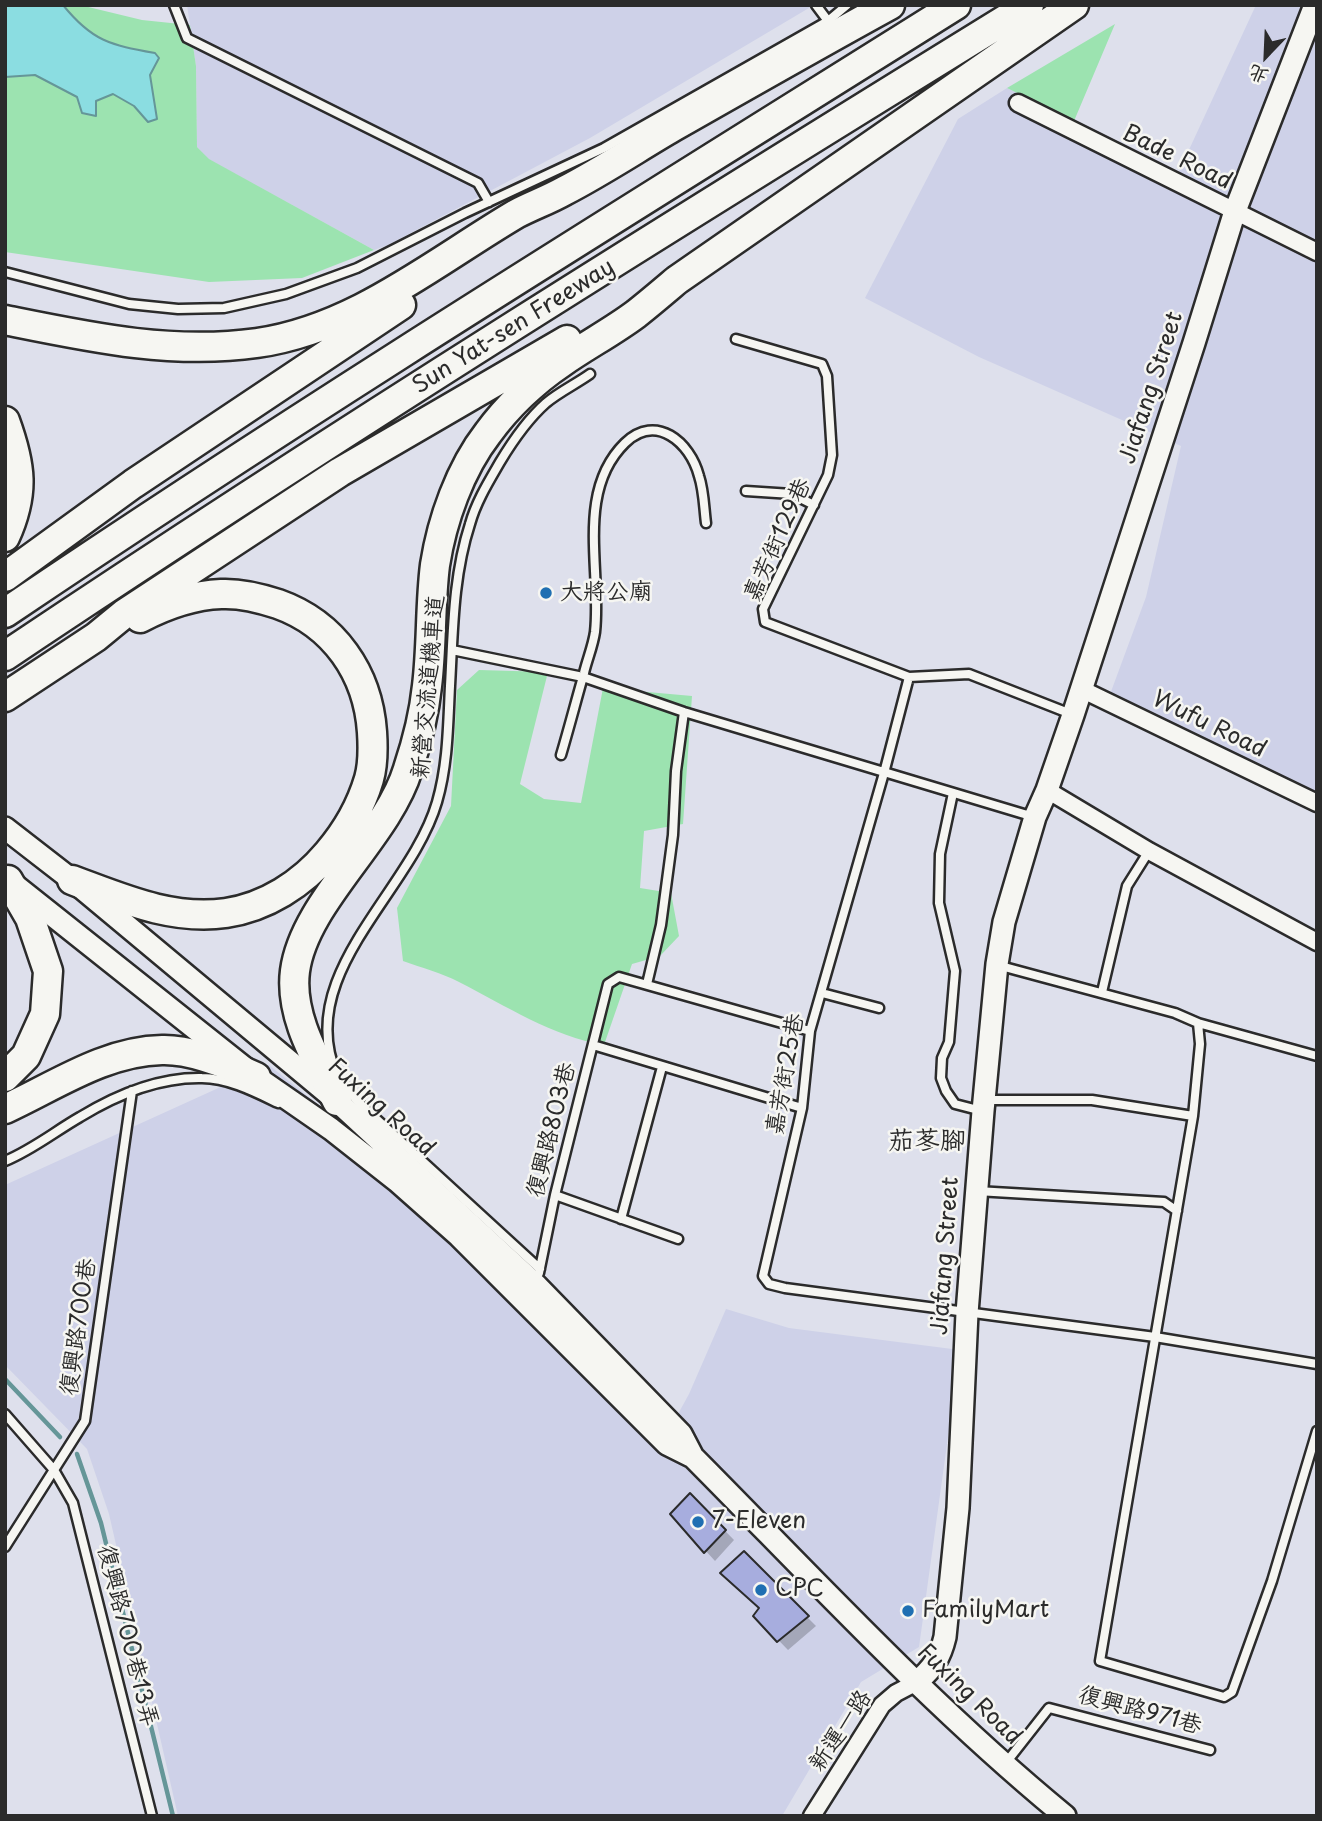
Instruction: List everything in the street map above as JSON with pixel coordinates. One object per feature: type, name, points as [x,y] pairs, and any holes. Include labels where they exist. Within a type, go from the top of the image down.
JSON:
[{"type":"highway","points":[[5,320],[156,347],[202,348],[258,343],[301,332],[382,298],[517,214],[564,191],[890,5]]},
{"type":"highway","name":"Sun Yat-sen Freeway","points":[[5,613],[438,328],[956,5]]},
{"type":"highway","name":"Sun Yat-sen Freeway","points":[[5,656],[165,549],[500,335],[1029,5]]},
{"type":"highway","points":[[337,1101],[306,1036],[297,1007],[295,972],[304,941],[320,912],[379,827],[407,773],[421,724],[427,685],[435,565],[445,520],[461,478],[487,434],[515,402],[558,365],[636,314],[677,280],[1074,5]]},
{"type":"highway","points":[[5,577],[134,484],[479,253],[564,191]]},
{"type":"highway","points":[[5,697],[96,637],[124,614],[340,472],[631,303],[677,280]]},
{"type":"highway","points":[[5,421],[20,480],[14,518],[5,537]]},
{"type":"highway","points":[[72,880],[145,907],[185,913],[225,913],[261,903],[295,885],[318,865],[337,843],[354,815],[369,778],[373,748],[370,715],[362,684],[344,650],[320,626],[294,610],[258,598],[222,594],[193,598],[154,611],[128,625],[96,637]]},
{"type":"highway","points":[[5,1077],[26,1056],[45,1014],[48,971],[30,918],[7,879]]},
{"type":"highway","points":[[5,1109],[79,1072],[123,1055],[164,1049],[220,1062],[256,1077]]},
{"type":"main road","name":"Jiafang Street","points":[[917,1682],[940,1657],[945,1637],[958,1508],[967,1312],[984,1105],[997,964],[1004,922],[1035,817],[1073,715],[1235,212],[1315,5]]},
{"type":"main road","name":"Fuxing Road","points":[[5,828],[72,880],[337,1101],[538,1278],[681,1434],[693,1457],[1004,1766],[1065,1816]]},
{"type":"main road","name":"Fuxing Road","points":[[7,879],[256,1077],[331,1129],[397,1181],[459,1236],[667,1444],[693,1457]]},
{"type":"street","name":"Bade Road","points":[[1018,103],[1317,253]]},
{"type":"street","name":"Wufu Road","points":[[1081,689],[1317,803]]},
{"type":"street","points":[[1047,790],[1149,851],[1317,942]]},
{"type":"street","name":"新運一路","points":[[812,1816],[882,1705],[896,1693],[917,1682]]},
{"type":"lane","points":[[174,5],[187,38],[478,184],[489,202]]},
{"type":"lane","points":[[816,5],[828,21]]},
{"type":"lane","points":[[5,272],[129,304],[178,309],[224,308],[286,295],[356,268],[604,148],[828,21],[847,5]]},
{"type":"lane","name":"嘉芳街129巷","points":[[736,339],[822,364],[827,376],[832,455],[828,475],[763,609],[765,622],[909,677],[968,674],[1073,715]]},
{"type":"lane","name":"新營交流道機車道","points":[[538,1278],[360,1104],[338,1076],[329,1048],[326,1024],[332,995],[344,963],[364,927],[410,862],[429,828],[438,800],[446,764],[458,571],[470,522],[512,443],[545,404],[590,374]]},
{"type":"lane","points":[[561,755],[595,633],[597,489],[610,461],[626,442],[640,434],[654,429],[670,435],[685,447],[699,475],[706,523]]},
{"type":"lane","points":[[746,491],[792,494],[814,505]]},
{"type":"lane","points":[[452,650],[583,677],[684,712],[1035,817]]},
{"type":"lane","name":"嘉芳街25巷","points":[[909,677],[810,1031],[803,1108],[763,1276],[769,1284],[967,1312]]},
{"type":"lane","points":[[684,712],[676,771],[673,835],[661,925],[647,984],[810,1031]]},
{"type":"lane","points":[[953,793],[940,854],[939,903],[955,971],[949,1042],[942,1059],[942,1078],[946,1091],[955,1104],[1092,1100],[1193,1116]]},
{"type":"lane","points":[[1102,992],[1127,886],[1149,851]]},
{"type":"lane","points":[[997,964],[1102,992],[1175,1013],[1198,1023],[1317,1056]]},
{"type":"lane","name":"復興路803巷","points":[[538,1278],[555,1195],[608,985],[619,977],[647,984]]},
{"type":"lane","points":[[822,993],[879,1008]]},
{"type":"lane","points":[[1198,1023],[1200,1044],[1193,1116],[1100,1661],[1224,1697],[1233,1692],[1272,1581],[1317,1431]]},
{"type":"lane","points":[[593,1045],[803,1108]]},
{"type":"lane","points":[[621,1219],[662,1067]]},
{"type":"lane","points":[[5,1161],[23,1154],[81,1116],[132,1091],[162,1081],[204,1078],[247,1088],[331,1129]]},
{"type":"lane","name":"復興路700巷","points":[[5,1547],[85,1421],[132,1091]]},
{"type":"lane","points":[[977,1191],[1164,1202],[1177,1211]]},
{"type":"lane","points":[[555,1195],[678,1239]]},
{"type":"lane","points":[[967,1312],[1155,1337],[1317,1364]]},
{"type":"lane","name":"復興路700巷13弄","points":[[5,1414],[54,1470],[73,1503],[152,1816]]},
{"type":"lane","name":"復興路971巷","points":[[1004,1766],[1049,1708],[1210,1750]]},
{"type":"shaded area","points":[[187,5],[814,5],[590,138],[374,250],[208,159],[197,147],[196,66]]},
{"type":"shaded area","points":[[1256,5],[1317,5],[1317,803],[1109,697],[1146,597],[1181,446],[979,357],[865,298],[958,119],[1007,88],[1074,121],[1175,180]]},
{"type":"shaded area","points":[[269,1065],[412,1181],[672,1425],[689,1394],[726,1309],[789,1328],[960,1350],[919,1647],[861,1682],[782,1816],[178,1816],[109,1514],[87,1449],[5,1365],[5,1185]]},
{"type":"green space","points":[[5,5],[80,5],[142,20],[190,25],[196,66],[197,147],[209,159],[374,250],[302,278],[209,282],[5,252]]},
{"type":"green space","points":[[1115,24],[1074,121],[1007,88]]},
{"type":"green space","points":[[479,670],[548,672],[520,784],[544,799],[581,803],[603,688],[692,696],[683,824],[644,831],[640,888],[671,893],[679,936],[660,956],[632,964],[604,1045],[566,1035],[439,973],[403,961],[397,908],[451,806],[457,690]]},
{"type":"water","points":[[5,5],[63,5],[83,27],[103,40],[155,53],[159,58],[150,75],[157,119],[148,122],[134,106],[113,94],[96,101],[96,116],[82,113],[77,97],[35,75],[5,77]]},
{"type":"building","name":"7-Eleven","points":[[690,1493],[726,1530],[704,1553],[670,1514]]},
{"type":"building","name":"CPC","points":[[744,1551],[809,1616],[777,1642],[753,1616],[759,1608],[720,1573]]},
{"type":"waterway","points":[[5,1379],[60,1437]]},
{"type":"waterway","points":[[77,1454],[101,1523],[173,1816]]},
{"type":"place","name":"大將公廟","points":[[546,593]]},
{"type":"place","name":"7-Eleven","points":[[698,1522]]},
{"type":"place","name":"CPC","points":[[761,1590]]},
{"type":"place","name":"FamilyMart","points":[[908,1611]]},
{"type":"district","name":"茄苳腳","points":[[927,1142]]}]
